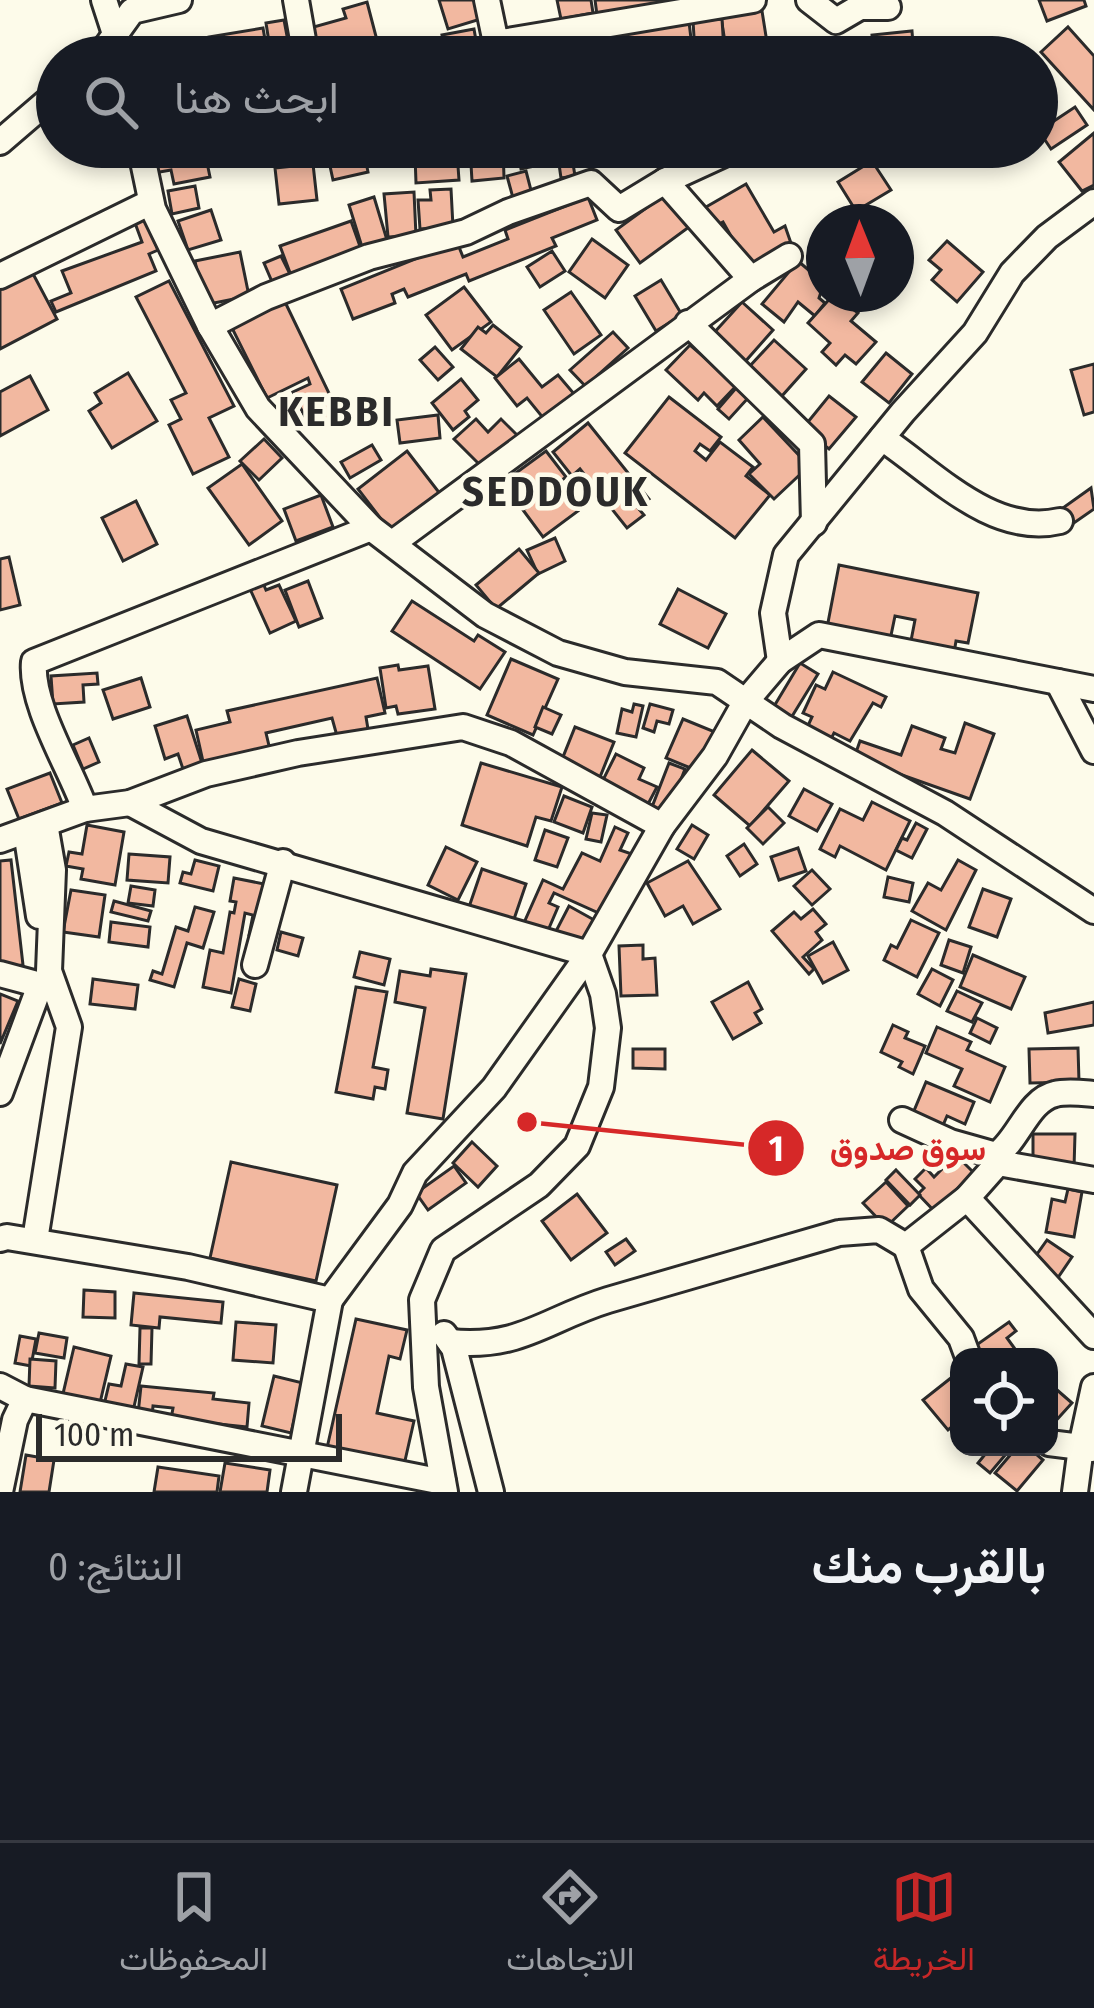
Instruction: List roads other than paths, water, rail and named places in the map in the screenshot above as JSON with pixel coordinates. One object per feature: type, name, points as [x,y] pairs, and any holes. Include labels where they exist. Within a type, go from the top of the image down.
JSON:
[{"type":"street","points":[[104,0],[115,36]]},
{"type":"street","points":[[123,36],[132,11],[178,0]]},
{"type":"street","points":[[296,0],[302,36]]},
{"type":"street","points":[[487,0],[495,36]]},
{"type":"street","points":[[538,36],[753,0]]},
{"type":"street","points":[[809,0],[836,21],[860,7],[887,7]]},
{"type":"street","points":[[0,142],[36,111]]},
{"type":"street","points":[[144,168],[151,202],[210,326],[258,408],[371,528],[485,615],[557,653],[625,671],[717,682],[782,726],[945,813],[1094,911]]},
{"type":"street","points":[[210,326],[266,297],[350,264],[466,232],[572,188],[591,183],[619,209],[693,168]]},
{"type":"street","points":[[664,181],[751,278]]},
{"type":"street","points":[[0,276],[151,202]]},
{"type":"street","points":[[780,661],[773,613],[786,555],[975,333],[1012,273],[1047,237],[1094,202]]},
{"type":"street","points":[[394,542],[688,322],[789,256]]},
{"type":"street","points":[[688,322],[812,444],[814,523]]},
{"type":"street","points":[[882,438],[989,514],[1038,526],[1060,521]]},
{"type":"street","points":[[85,809],[43,707],[33,676],[34,662],[371,528]]},
{"type":"street","points":[[294,1492],[330,1300],[400,1205],[415,1173],[494,1088],[589,954],[662,826],[715,756],[746,701],[780,661],[819,635],[1094,689]]},
{"type":"street","points":[[1058,682],[1094,751]]},
{"type":"street","points":[[0,840],[85,809],[130,803],[206,774],[463,728],[511,743],[662,826]]},
{"type":"street","points":[[130,803],[201,841],[589,954]]},
{"type":"street","points":[[0,1093],[36,996],[36,827]]},
{"type":"street","points":[[34,1240],[69,1027],[49,971],[53,870],[36,827]]},
{"type":"street","points":[[255,964],[283,862]]},
{"type":"street","points":[[0,1386],[25,1399],[444,1487],[427,1387],[422,1300],[443,1250],[539,1185],[577,1146],[601,1087],[608,1028],[589,954]]},
{"type":"street","points":[[0,974],[37,984]]},
{"type":"street","points":[[906,1246],[967,1198],[1042,1100],[1053,1094],[1094,1094]]},
{"type":"street","points":[[902,1120],[997,1159],[1094,1180]]},
{"type":"street","points":[[967,1198],[1094,1336]]},
{"type":"street","points":[[450,1342],[485,1345],[537,1331],[602,1302],[839,1232],[879,1230],[906,1246],[921,1289],[965,1348]]},
{"type":"street","points":[[0,1240],[34,1240],[188,1267],[330,1300]]},
{"type":"street","points":[[422,1300],[450,1342],[491,1492]]},
{"type":"street","points":[[1075,1492],[1087,1448],[1094,1387]]},
{"type":"street","points":[[0,1492],[14,1420],[25,1399]]},
{"type":"place","name":"سوق صدوق","points":[[527,1122]]},
{"type":"district","name":"KEBBI","points":[[337,412]]},
{"type":"district","name":"SEDDOUK","points":[[556,492]]}]
